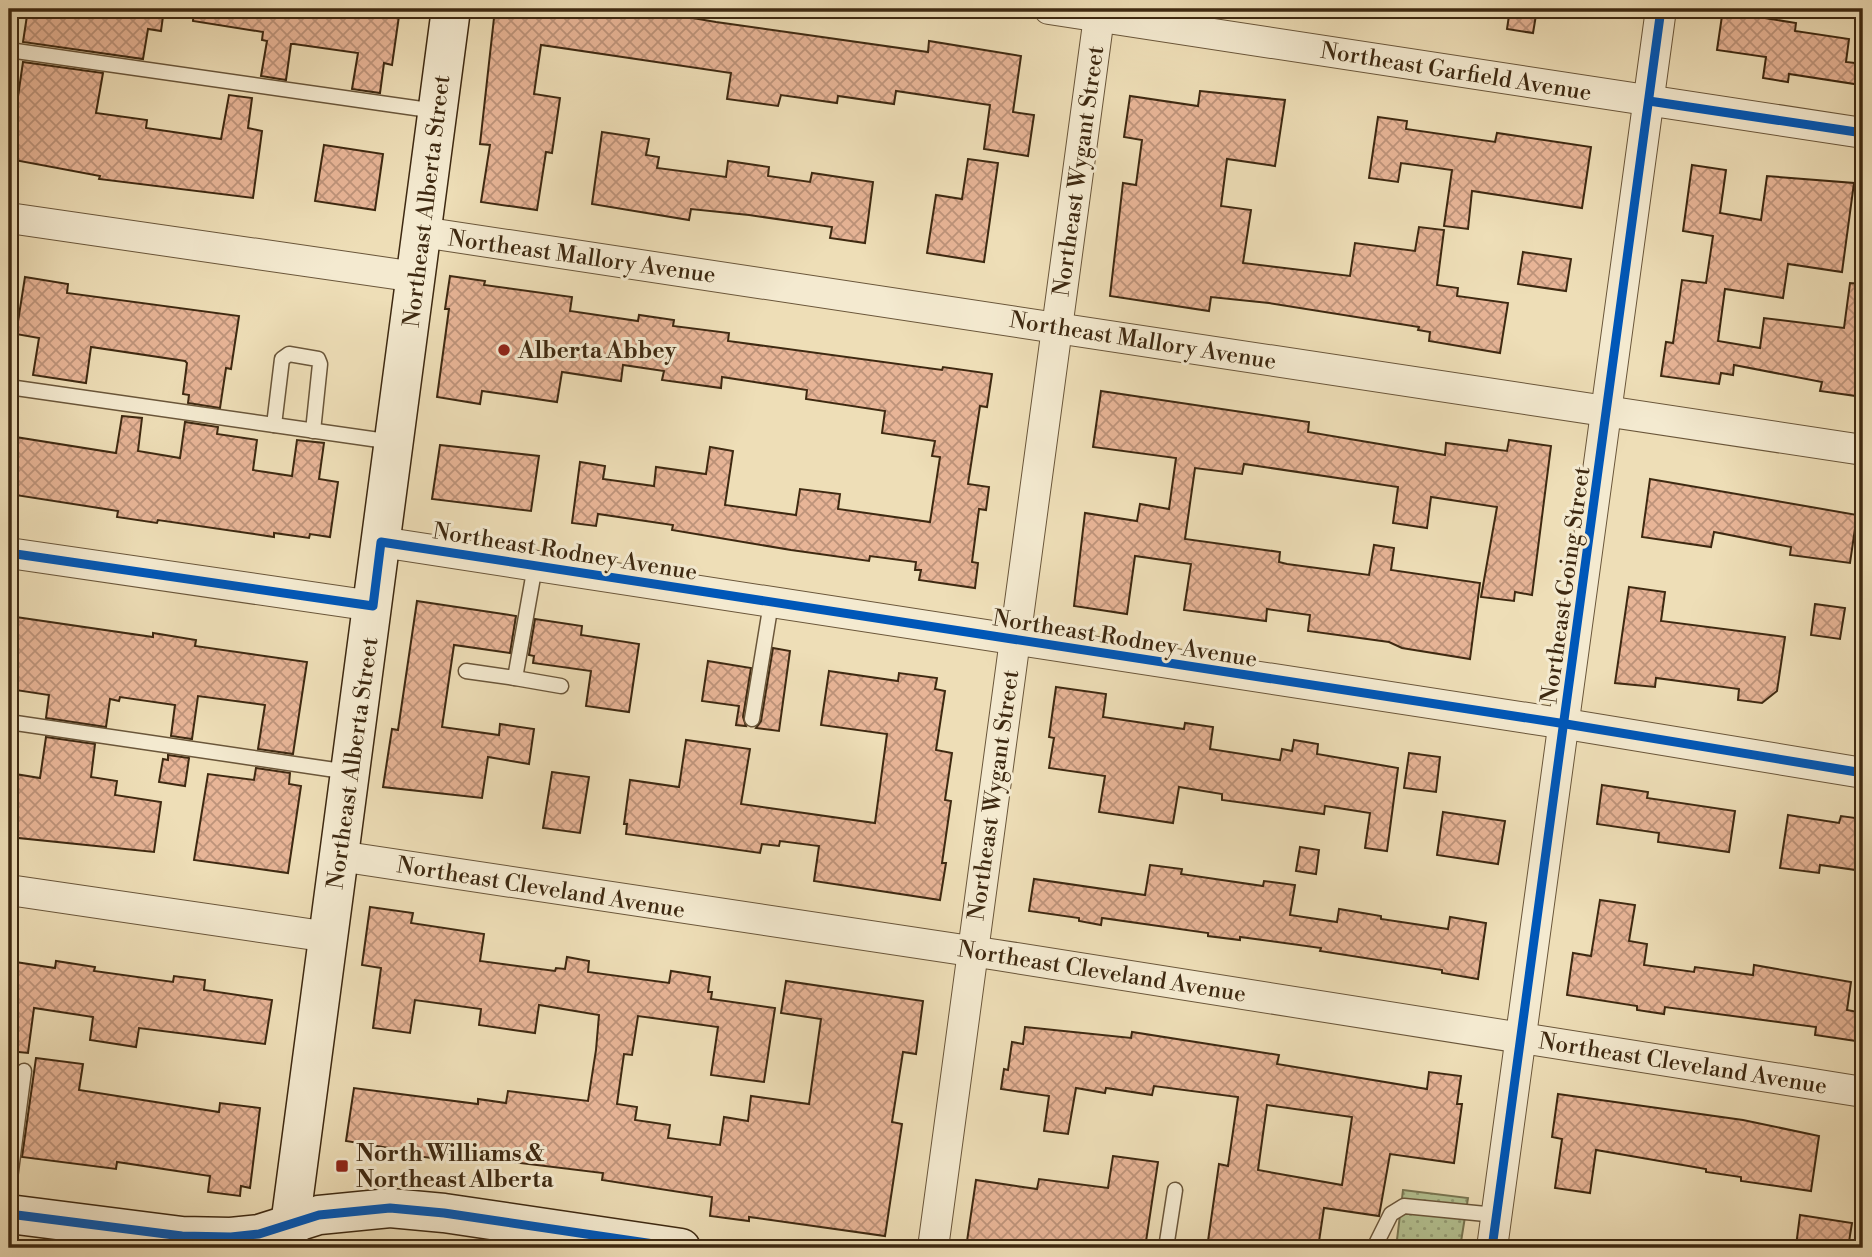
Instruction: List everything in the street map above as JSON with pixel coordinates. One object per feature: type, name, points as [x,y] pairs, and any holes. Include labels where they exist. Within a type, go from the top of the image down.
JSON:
[{"type":"street","name":"Northeast Alberta Street","points":[[288,1237],[451,9]]},
{"type":"street","name":"Northeast Garfield Avenue","points":[[1049,9],[1099,12],[1863,134]]},
{"type":"street","name":"Northeast Going Street","points":[[1492,1248],[1566,724],[1661,9]]},
{"type":"street","name":"Northeast Wygant Street","points":[[933,1248],[1099,12]]},
{"type":"street","points":[[9,218],[416,278]]},
{"type":"street","name":"Northeast Mallory Avenue","points":[[422,232],[1863,450]]},
{"type":"street","name":"Northeast Rodney Avenue","points":[[381,542],[1566,724],[1863,774]]},
{"type":"street","points":[[9,553],[373,606]]},
{"type":"street","name":"Northeast Cleveland Avenue","points":[[339,856],[1522,1036],[1863,1093]]},
{"type":"street","points":[[9,890],[329,937]]},
{"type":"street","points":[[9,1214],[209,1237],[259,1234],[288,1237],[318,1215],[390,1208],[444,1213],[681,1248]]},
{"type":"lane","points":[[9,50],[438,111]]},
{"type":"lane","points":[[274,425],[282,359],[289,355],[318,359],[313,431]]},
{"type":"lane","points":[[9,387],[394,443]]},
{"type":"lane","points":[[515,678],[536,566]]},
{"type":"lane","points":[[752,719],[771,603]]},
{"type":"lane","points":[[466,671],[561,686]]},
{"type":"lane","points":[[9,722],[351,772]]},
{"type":"lane","points":[[9,1186],[24,1070]]},
{"type":"lane","points":[[1166,1248],[1175,1190]]},
{"type":"lane","points":[[1374,1248],[1391,1214],[1404,1206],[1496,1215]]},
{"type":"green space","points":[[1403,1190],[1468,1198],[1460,1248],[1396,1248]]},
{"type":"building","points":[[28,9],[164,9],[161,31],[148,29],[143,59],[23,42]]},
{"type":"building","points":[[194,9],[400,9],[392,65],[384,63],[380,93],[352,89],[358,53],[291,44],[286,80],[261,76],[267,41],[262,40],[263,32],[193,21]]},
{"type":"building","points":[[495,9],[657,9],[657,12],[716,22],[928,52],[929,41],[1021,56],[1013,112],[1034,115],[1028,156],[984,149],[990,105],[896,91],[894,104],[838,96],[837,103],[781,95],[778,106],[727,99],[731,73],[541,45],[534,94],[560,98],[552,153],[546,152],[537,210],[481,202],[490,145],[480,144]]},
{"type":"building","points":[[1510,9],[1537,9],[1533,33],[1507,29]]},
{"type":"building","points":[[1723,9],[1753,9],[1752,16],[1796,23],[1795,31],[1849,39],[1846,62],[1863,64],[1861,85],[1789,74],[1788,82],[1763,78],[1766,57],[1717,50]]},
{"type":"building","points":[[23,62],[103,73],[96,113],[147,120],[146,128],[221,139],[229,95],[252,98],[248,128],[262,131],[253,198],[99,179],[100,176],[9,159],[9,116],[15,117]]},
{"type":"building","points":[[1200,91],[1285,100],[1275,166],[1227,159],[1221,206],[1251,210],[1243,263],[1350,276],[1355,243],[1415,251],[1419,227],[1444,230],[1437,285],[1458,288],[1457,296],[1508,303],[1500,353],[1429,341],[1430,332],[1418,330],[1419,327],[1269,303],[1211,297],[1209,311],[1110,296],[1123,183],[1136,185],[1142,140],[1124,137],[1130,96],[1198,106]]},
{"type":"building","points":[[1378,117],[1407,121],[1406,129],[1495,142],[1497,133],[1591,147],[1582,208],[1472,191],[1468,229],[1444,226],[1452,170],[1401,163],[1398,182],[1369,178]]},
{"type":"building","points":[[602,132],[649,139],[646,155],[659,157],[657,168],[726,177],[728,161],[769,167],[768,176],[810,182],[812,173],[873,182],[865,243],[830,238],[832,227],[749,215],[691,209],[689,220],[592,204]]},
{"type":"building","points":[[324,145],[383,154],[375,210],[315,201]]},
{"type":"building","points":[[968,159],[998,163],[984,262],[927,253],[936,195],[962,199]]},
{"type":"building","points":[[1692,165],[1726,170],[1720,213],[1761,220],[1767,176],[1854,183],[1842,272],[1788,264],[1783,298],[1725,289],[1718,341],[1760,348],[1764,318],[1844,328],[1850,283],[1863,284],[1863,346],[1856,396],[1820,391],[1822,382],[1734,365],[1733,375],[1721,373],[1719,384],[1661,376],[1666,342],[1673,343],[1682,280],[1706,283],[1713,236],[1683,231]]},
{"type":"building","points":[[1523,252],[1571,259],[1566,291],[1518,284]]},
{"type":"building","points":[[450,276],[485,281],[484,285],[572,297],[570,311],[638,321],[639,315],[674,320],[673,326],[729,333],[728,341],[942,370],[943,367],[992,374],[987,407],[980,406],[968,484],[989,487],[986,510],[979,509],[972,562],[978,563],[975,588],[919,580],[921,570],[915,570],[916,562],[870,556],[869,561],[791,550],[672,530],[673,525],[598,514],[596,526],[572,523],[580,462],[605,466],[603,479],[654,486],[656,467],[706,474],[710,447],[733,451],[725,505],[796,515],[800,489],[840,494],[838,509],[930,522],[940,457],[932,456],[935,441],[882,433],[885,411],[806,399],[807,390],[722,377],[721,388],[662,380],[664,371],[623,365],[621,381],[562,372],[557,402],[482,391],[480,404],[437,397],[449,309],[445,309]]},
{"type":"building","points":[[25,277],[68,284],[67,293],[239,316],[231,369],[226,368],[220,408],[188,403],[189,395],[183,394],[187,363],[185,361],[91,347],[86,383],[33,375],[39,338],[16,334]]},
{"type":"building","points":[[1101,391],[1309,422],[1308,432],[1445,455],[1446,443],[1507,451],[1509,440],[1551,446],[1532,595],[1515,592],[1514,601],[1481,597],[1497,507],[1431,497],[1427,528],[1393,523],[1398,487],[1244,464],[1242,474],[1195,468],[1185,539],[1280,552],[1279,562],[1369,575],[1374,545],[1394,548],[1391,570],[1480,583],[1470,659],[1402,648],[1389,642],[1308,631],[1310,615],[1267,609],[1266,621],[1184,610],[1191,564],[1135,556],[1127,614],[1074,606],[1085,513],[1137,521],[1140,504],[1169,509],[1176,458],[1093,447]]},
{"type":"building","points":[[122,416],[142,418],[138,451],[180,458],[185,422],[218,427],[217,434],[257,440],[253,470],[292,476],[297,440],[324,443],[319,479],[338,482],[330,537],[310,534],[309,538],[274,533],[274,537],[158,520],[157,523],[117,517],[118,511],[9,494],[9,436],[116,453]]},
{"type":"building","points":[[440,445],[539,456],[531,511],[432,499]]},
{"type":"building","points":[[1650,479],[1857,515],[1850,563],[1790,555],[1791,547],[1714,532],[1711,547],[1642,537]]},
{"type":"building","points":[[1629,587],[1665,592],[1661,621],[1785,637],[1777,691],[1762,703],[1738,700],[1739,689],[1656,678],[1655,687],[1615,683]]},
{"type":"building","points":[[417,601],[516,616],[510,653],[454,645],[442,727],[499,735],[500,724],[534,729],[529,764],[488,757],[482,798],[383,787],[392,729],[398,730]]},
{"type":"building","points":[[1815,604],[1845,608],[1840,639],[1811,635]]},
{"type":"building","points":[[9,616],[153,637],[153,633],[196,640],[195,646],[307,662],[293,754],[258,749],[265,705],[198,696],[192,739],[171,736],[175,705],[120,697],[119,701],[110,699],[106,727],[46,718],[49,695],[9,689]]},
{"type":"building","points":[[535,619],[582,626],[581,635],[639,644],[629,712],[586,706],[591,671],[533,663],[534,656],[529,655]]},
{"type":"building","points":[[773,648],[790,651],[779,731],[756,728],[761,721]]},
{"type":"building","points":[[708,661],[751,668],[743,717],[746,726],[736,725],[739,706],[702,701]]},
{"type":"building","points":[[829,671],[898,681],[899,673],[937,678],[935,689],[945,691],[936,750],[952,753],[945,800],[951,801],[940,900],[814,881],[819,846],[780,841],[779,846],[762,844],[760,853],[626,834],[627,824],[624,824],[630,780],[679,787],[686,740],[750,749],[741,804],[875,823],[887,734],[821,725]]},
{"type":"building","points":[[1056,687],[1106,694],[1103,717],[1184,729],[1185,723],[1213,727],[1210,749],[1280,760],[1282,749],[1292,751],[1294,740],[1318,744],[1317,754],[1398,768],[1387,851],[1365,848],[1370,813],[1325,806],[1324,814],[1222,800],[1222,794],[1179,787],[1173,823],[1099,812],[1105,776],[1049,768],[1054,738],[1049,737]]},
{"type":"building","points":[[46,737],[95,744],[91,777],[117,781],[115,795],[161,802],[154,852],[9,837],[15,774],[40,778]]},
{"type":"building","points":[[1409,753],[1440,757],[1436,792],[1404,788]]},
{"type":"building","points":[[168,755],[189,758],[185,786],[159,782],[163,759],[168,760]]},
{"type":"building","points":[[256,768],[290,773],[289,784],[301,786],[288,873],[194,860],[208,774],[254,780]]},
{"type":"building","points":[[552,772],[589,777],[580,833],[543,828]]},
{"type":"building","points":[[1602,785],[1648,792],[1647,798],[1735,811],[1729,852],[1658,842],[1659,833],[1597,824]]},
{"type":"building","points":[[1443,812],[1505,821],[1498,864],[1437,855]]},
{"type":"building","points":[[1788,815],[1839,823],[1841,816],[1863,819],[1856,870],[1820,865],[1819,873],[1780,868]]},
{"type":"building","points":[[1300,847],[1319,850],[1316,874],[1296,871]]},
{"type":"building","points":[[1150,865],[1182,869],[1181,874],[1263,886],[1264,881],[1295,885],[1290,915],[1337,922],[1339,909],[1381,916],[1381,919],[1448,929],[1450,917],[1486,923],[1478,979],[1442,973],[1442,970],[1320,951],[1321,948],[1240,937],[1240,940],[1208,936],[1208,933],[1102,918],[1101,925],[1079,921],[1079,918],[1029,911],[1034,879],[1145,895]]},
{"type":"building","points":[[1600,900],[1635,905],[1629,941],[1647,944],[1644,965],[1694,972],[1695,967],[1753,975],[1754,965],[1851,982],[1847,1010],[1863,1013],[1863,1042],[1815,1035],[1816,1027],[1665,1007],[1664,1014],[1637,1010],[1637,1006],[1567,995],[1573,953],[1591,956]]},
{"type":"building","points":[[370,907],[413,913],[411,923],[484,934],[480,961],[555,971],[556,968],[565,969],[567,957],[589,961],[588,972],[669,983],[671,971],[710,977],[708,992],[712,992],[711,999],[775,1008],[764,1082],[711,1075],[718,1027],[638,1016],[632,1055],[624,1054],[617,1104],[637,1107],[635,1120],[670,1125],[668,1138],[720,1145],[724,1117],[748,1121],[751,1096],[809,1104],[821,1019],[781,1013],[786,981],[923,1001],[916,1054],[903,1052],[892,1122],[902,1124],[885,1236],[749,1217],[749,1221],[710,1216],[712,1197],[602,1180],[603,1173],[439,1153],[438,1159],[346,1141],[354,1088],[478,1104],[478,1099],[506,1103],[508,1091],[588,1101],[596,1050],[599,1015],[539,1005],[535,1033],[479,1025],[481,1009],[415,1000],[410,1033],[373,1028],[381,968],[362,965]]},
{"type":"building","points":[[9,961],[55,968],[56,961],[95,967],[94,971],[173,982],[174,976],[205,980],[204,990],[272,1000],[265,1044],[139,1028],[136,1047],[90,1040],[93,1017],[34,1008],[28,1053],[9,1051],[14,1008],[9,1007]]},
{"type":"building","points":[[1025,1027],[1131,1038],[1132,1032],[1279,1055],[1277,1064],[1427,1089],[1429,1072],[1461,1076],[1457,1104],[1462,1104],[1454,1163],[1390,1154],[1379,1216],[1324,1208],[1318,1248],[1207,1248],[1219,1164],[1228,1166],[1238,1097],[1154,1086],[1152,1095],[1106,1088],[1105,1093],[1076,1088],[1068,1134],[1044,1131],[1049,1096],[1001,1089],[1004,1069],[1008,1070],[1012,1042],[1023,1044]],"holes":[[[1267,1105],[1352,1117],[1342,1185],[1258,1170]]]},
{"type":"building","points":[[36,1058],[83,1064],[79,1090],[219,1112],[220,1103],[260,1108],[250,1188],[241,1186],[240,1196],[208,1192],[210,1176],[117,1162],[116,1169],[22,1157]]},
{"type":"building","points":[[1558,1094],[1743,1120],[1819,1136],[1811,1191],[1741,1181],[1741,1177],[1706,1172],[1706,1169],[1596,1150],[1590,1193],[1555,1188],[1562,1139],[1552,1137]]},
{"type":"building","points":[[1113,1156],[1158,1162],[1145,1248],[1035,1248],[1000,1243],[999,1248],[966,1248],[976,1180],[1037,1189],[1039,1179],[1108,1188]]},
{"type":"building","points":[[1800,1215],[1852,1223],[1848,1248],[1796,1246]]},
{"type":"cycle path","points":[[1492,1248],[1661,9]]},
{"type":"cycle path","points":[[1649,101],[1863,133]]},
{"type":"cycle path","points":[[9,553],[373,606],[381,542],[1566,724],[1863,773]]},
{"type":"cycle path","points":[[9,1214],[182,1236],[231,1237],[259,1234],[319,1215],[390,1208],[444,1213],[681,1248]]},
{"type":"place","name":"Alberta Abbey","points":[[504,350]]},
{"type":"place","name":"North Williams & Northeast Alberta","points":[[342,1166]]}]
